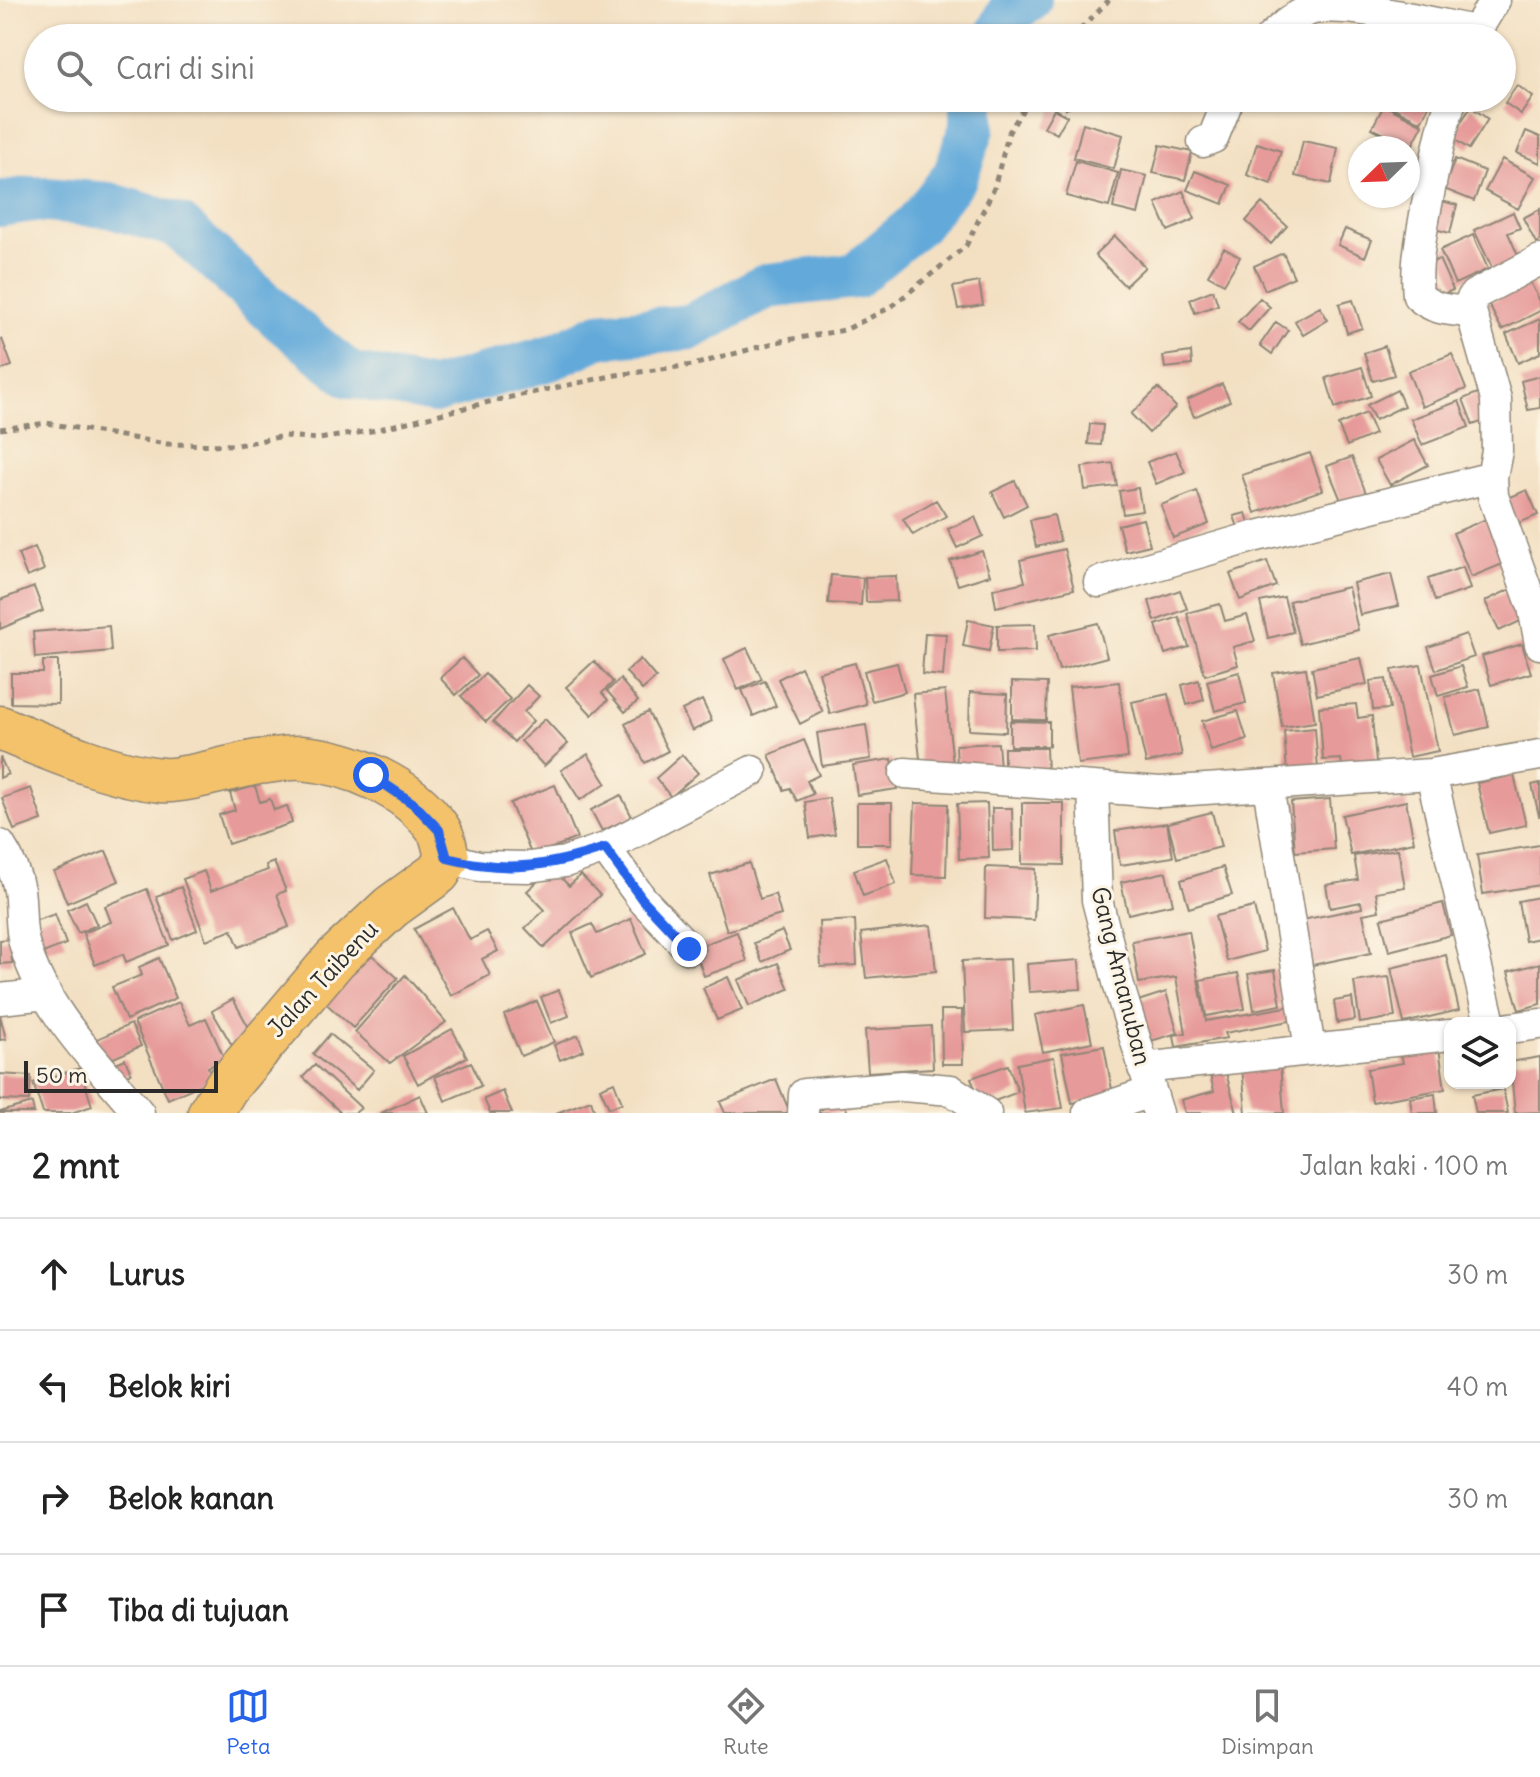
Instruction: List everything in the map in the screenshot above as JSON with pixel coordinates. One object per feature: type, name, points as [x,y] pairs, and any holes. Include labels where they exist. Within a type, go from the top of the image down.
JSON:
[{"type":"main road","points":[[0,728],[52,750],[128,773],[165,780],[299,758],[371,775],[414,804],[439,830],[447,858]]},
{"type":"main road","name":"Jalan Taibenu","points":[[210,1113],[226,1087],[335,959],[391,907],[438,873],[447,858]]},
{"type":"street","points":[[1479,24],[1495,0]]},
{"type":"street","points":[[1285,24],[1312,9],[1342,6],[1426,24]]},
{"type":"street","points":[[1203,142],[1213,138],[1223,112]]},
{"type":"street","points":[[1447,112],[1439,135],[1418,250],[1416,279],[1418,296],[1430,306],[1469,312]]},
{"type":"street","points":[[1540,260],[1474,295],[1469,304],[1496,399],[1497,451],[1492,477],[1493,496],[1533,607],[1540,644]]},
{"type":"street","points":[[1099,582],[1253,537],[1492,477]]},
{"type":"street","points":[[905,773],[1160,792],[1431,774],[1540,755]]},
{"type":"street","points":[[447,858],[479,866],[529,867],[565,862],[605,848],[752,771]]},
{"type":"street","points":[[1431,774],[1489,1017]]},
{"type":"street","points":[[1268,786],[1310,1049]]},
{"type":"street","name":"Gang Amanuban","points":[[1093,788],[1097,900],[1151,1091]]},
{"type":"street","points":[[0,845],[13,868],[19,890],[25,945],[47,994],[66,1025],[139,1113]]},
{"type":"street","points":[[605,848],[642,899],[689,949]]},
{"type":"street","points":[[0,999],[47,994]]},
{"type":"street","points":[[1516,1027],[1540,1024]]},
{"type":"street","points":[[1088,1113],[1151,1091],[1310,1049],[1444,1036]]},
{"type":"street","points":[[804,1104],[903,1086],[951,1090],[986,1113]]},
{"type":"path","points":[[1086,24],[1109,0]]},
{"type":"path","points":[[0,429],[47,423],[166,444],[237,445],[284,436],[319,439],[371,431],[616,375],[693,365],[781,341],[845,330],[891,307],[966,246],[994,188],[1009,132],[1021,112]]},
{"type":"building","points":[[1516,86],[1533,97],[1521,114],[1516,111]]},
{"type":"building","points":[[1052,112],[1067,116],[1057,134],[1044,127]]},
{"type":"building","points":[[1380,112],[1398,112],[1423,125],[1417,136],[1388,136],[1372,128]]},
{"type":"building","points":[[1402,112],[1426,112],[1421,122]]},
{"type":"building","points":[[1468,112],[1478,112],[1488,119],[1469,149],[1451,137]]},
{"type":"building","points":[[1083,123],[1123,135],[1114,169],[1074,158]]},
{"type":"building","points":[[1526,131],[1540,137],[1540,163],[1517,153]]},
{"type":"building","points":[[1303,141],[1338,148],[1331,184],[1295,176]]},
{"type":"building","points":[[1257,143],[1281,151],[1271,184],[1247,175]]},
{"type":"building","points":[[1160,145],[1192,152],[1185,180],[1153,173]]},
{"type":"building","points":[[1455,159],[1485,171],[1474,201],[1444,189]]},
{"type":"building","points":[[1502,159],[1535,177],[1518,209],[1485,191]]},
{"type":"building","points":[[1076,161],[1118,173],[1109,207],[1066,196]]},
{"type":"building","points":[[1121,170],[1147,176],[1138,214],[1113,208]]},
{"type":"building","points":[[1195,171],[1231,185],[1223,204],[1187,190]]},
{"type":"building","points":[[1183,191],[1195,219],[1168,231],[1156,203]]},
{"type":"building","points":[[1434,199],[1457,205],[1450,233],[1427,227]]},
{"type":"building","points":[[1262,203],[1287,226],[1271,244],[1246,221]]},
{"type":"building","points":[[1540,209],[1540,241],[1536,243],[1523,218]]},
{"type":"building","points":[[1513,212],[1520,228],[1508,233],[1520,260],[1494,272],[1474,230]]},
{"type":"building","points":[[1345,229],[1372,240],[1365,257],[1338,245]]},
{"type":"building","points":[[1473,235],[1488,269],[1455,284],[1440,250]]},
{"type":"building","points":[[1115,236],[1145,267],[1125,286],[1095,255]]},
{"type":"building","points":[[1224,248],[1240,257],[1224,284],[1208,275]]},
{"type":"building","points":[[1283,253],[1294,277],[1265,290],[1254,266]]},
{"type":"building","points":[[1439,259],[1453,290],[1433,298],[1420,268]]},
{"type":"building","points":[[979,282],[983,305],[958,309],[953,287]]},
{"type":"building","points":[[1530,282],[1540,301],[1540,311],[1502,330],[1488,303]]},
{"type":"building","points":[[1213,290],[1218,305],[1195,313],[1190,299]]},
{"type":"building","points":[[1260,298],[1270,307],[1249,331],[1238,322]]},
{"type":"building","points":[[1353,300],[1362,328],[1347,333],[1339,304]]},
{"type":"building","points":[[1320,307],[1328,320],[1303,335],[1295,321]]},
{"type":"building","points":[[1540,319],[1540,353],[1518,363],[1506,334]]},
{"type":"building","points":[[1276,322],[1288,330],[1272,354],[1260,345]]},
{"type":"building","points":[[0,340],[12,366],[0,370]]},
{"type":"building","points":[[1385,346],[1394,375],[1373,381],[1364,353]]},
{"type":"building","points":[[1191,352],[1192,365],[1165,368],[1163,356]]},
{"type":"building","points":[[1452,354],[1466,389],[1422,407],[1408,371]]},
{"type":"building","points":[[1362,367],[1371,396],[1335,408],[1326,378]]},
{"type":"building","points":[[1540,376],[1540,408],[1528,410],[1521,381]]},
{"type":"building","points":[[1222,384],[1230,401],[1194,417],[1187,400]]},
{"type":"building","points":[[1158,388],[1176,407],[1149,433],[1131,414]]},
{"type":"building","points":[[1397,390],[1404,406],[1375,420],[1367,405]]},
{"type":"building","points":[[1485,390],[1495,417],[1473,425],[1463,399]]},
{"type":"building","points":[[1459,401],[1469,427],[1422,445],[1411,419]]},
{"type":"building","points":[[1366,413],[1375,434],[1347,446],[1338,425]]},
{"type":"building","points":[[1090,424],[1103,425],[1101,445],[1088,444]]},
{"type":"building","points":[[1414,440],[1428,465],[1390,485],[1376,460]]},
{"type":"building","points":[[1176,451],[1185,472],[1156,484],[1147,462]]},
{"type":"building","points":[[1310,453],[1323,490],[1255,513],[1242,475]]},
{"type":"building","points":[[1352,457],[1366,493],[1342,503],[1327,466]]},
{"type":"building","points":[[1113,463],[1117,486],[1085,490],[1082,467]]},
{"type":"building","points":[[1015,481],[1027,505],[1004,517],[992,492]]},
{"type":"building","points":[[1138,488],[1142,511],[1123,514],[1119,491]]},
{"type":"building","points":[[1527,490],[1538,515],[1512,526],[1501,501]]},
{"type":"building","points":[[1197,491],[1209,524],[1173,538],[1161,505]]},
{"type":"building","points":[[936,500],[946,516],[913,535],[903,519]]},
{"type":"building","points":[[1246,513],[1251,529],[1240,533],[1234,516]]},
{"type":"building","points":[[1054,515],[1060,541],[1036,547],[1030,520]]},
{"type":"building","points":[[975,517],[983,536],[957,548],[948,529]]},
{"type":"building","points":[[1491,517],[1510,561],[1471,577],[1453,533]]},
{"type":"building","points":[[1143,519],[1150,545],[1125,551],[1118,525]]},
{"type":"building","points":[[35,547],[44,570],[27,577],[18,554]]},
{"type":"building","points":[[1064,549],[1074,589],[996,607],[993,589],[1025,582],[1020,560]]},
{"type":"building","points":[[982,551],[990,575],[958,585],[950,561]]},
{"type":"building","points":[[1267,561],[1276,586],[1240,600],[1230,574]]},
{"type":"building","points":[[1463,567],[1470,589],[1435,601],[1428,579]]},
{"type":"building","points":[[1391,574],[1399,606],[1360,615],[1353,583]]},
{"type":"building","points":[[831,575],[863,578],[861,605],[828,603]]},
{"type":"building","points":[[896,576],[897,601],[866,602],[865,577]]},
{"type":"building","points":[[34,587],[43,611],[0,629],[0,600]]},
{"type":"building","points":[[1348,587],[1358,630],[1300,644],[1289,601]]},
{"type":"building","points":[[1513,588],[1527,618],[1499,631],[1485,601]]},
{"type":"building","points":[[1180,590],[1187,609],[1155,621],[1149,601]]},
{"type":"building","points":[[1284,597],[1293,632],[1268,638],[1260,602]]},
{"type":"building","points":[[1220,604],[1225,621],[1247,615],[1255,641],[1233,647],[1238,665],[1205,675],[1187,613]]},
{"type":"building","points":[[1179,617],[1189,647],[1165,654],[1156,625]]},
{"type":"building","points":[[968,620],[994,625],[989,651],[963,646]]},
{"type":"building","points":[[1098,623],[1107,657],[1059,670],[1049,635]]},
{"type":"building","points":[[1035,624],[1036,651],[997,652],[997,625]]},
{"type":"building","points":[[109,626],[111,651],[35,658],[33,632]]},
{"type":"building","points":[[925,633],[946,634],[943,676],[922,674]]},
{"type":"building","points":[[1466,634],[1474,657],[1436,670],[1428,647]]},
{"type":"building","points":[[1522,644],[1531,673],[1491,685],[1482,656]]},
{"type":"building","points":[[747,648],[762,679],[738,690],[724,659]]},
{"type":"building","points":[[462,658],[478,675],[456,695],[440,678]]},
{"type":"building","points":[[1361,658],[1367,684],[1317,695],[1312,668]]},
{"type":"building","points":[[640,659],[656,678],[642,690],[626,672]]},
{"type":"building","points":[[43,661],[58,661],[58,704],[11,703],[11,673],[43,673]]},
{"type":"building","points":[[594,661],[613,682],[602,693],[608,700],[592,715],[566,687]]},
{"type":"building","points":[[855,663],[866,704],[830,714],[819,672]]},
{"type":"building","points":[[897,663],[905,692],[872,701],[864,671]]},
{"type":"building","points":[[1421,665],[1438,751],[1409,757],[1392,670]]},
{"type":"building","points":[[1461,666],[1468,687],[1438,696],[1432,675]]},
{"type":"building","points":[[801,667],[823,712],[800,724],[778,679]]},
{"type":"building","points":[[1306,668],[1315,722],[1282,727],[1273,673]]},
{"type":"building","points":[[1239,672],[1246,703],[1215,711],[1207,681]]},
{"type":"building","points":[[485,674],[510,699],[486,722],[461,696]]},
{"type":"building","points":[[620,679],[638,701],[625,712],[607,691]]},
{"type":"building","points":[[1386,679],[1390,709],[1373,710],[1370,681]]},
{"type":"building","points":[[1199,680],[1204,700],[1187,705],[1182,685]]},
{"type":"building","points":[[765,681],[776,706],[753,716],[742,690]]},
{"type":"building","points":[[1012,682],[1047,683],[1046,720],[1012,719]]},
{"type":"building","points":[[1119,682],[1128,758],[1078,764],[1069,687]]},
{"type":"building","points":[[527,685],[539,696],[524,712],[533,721],[514,742],[493,722]]},
{"type":"building","points":[[1480,689],[1489,727],[1455,735],[1445,697]]},
{"type":"building","points":[[945,691],[953,764],[921,768],[913,694]]},
{"type":"building","points":[[970,692],[1007,694],[1006,732],[969,730]]},
{"type":"building","points":[[1168,694],[1182,755],[1146,763],[1132,702]]},
{"type":"building","points":[[702,700],[712,721],[692,731],[682,710]]},
{"type":"building","points":[[1356,704],[1358,718],[1372,716],[1376,763],[1342,766],[1341,759],[1323,760],[1319,707]]},
{"type":"building","points":[[1238,711],[1247,740],[1211,751],[1202,721]]},
{"type":"building","points":[[648,712],[668,751],[645,763],[625,724]]},
{"type":"building","points":[[545,719],[568,744],[544,766],[521,741]]},
{"type":"building","points":[[1010,721],[1049,722],[1049,746],[1010,746]]},
{"type":"building","points":[[866,725],[871,759],[822,766],[817,733]]},
{"type":"building","points":[[1315,728],[1318,770],[1287,772],[1284,731]]},
{"type":"building","points":[[804,740],[819,775],[807,781],[813,794],[797,801],[790,788],[784,790],[769,755]]},
{"type":"building","points":[[998,743],[1000,767],[957,768],[956,745]]},
{"type":"building","points":[[1004,748],[1046,748],[1047,774],[1004,774]]},
{"type":"building","points":[[588,754],[606,783],[580,800],[561,770]]},
{"type":"building","points":[[682,755],[698,773],[671,797],[656,778]]},
{"type":"building","points":[[0,757],[8,774],[0,778]]},
{"type":"building","points":[[892,759],[897,789],[857,795],[853,765]]},
{"type":"building","points":[[1514,775],[1526,825],[1489,833],[1477,783]]},
{"type":"building","points":[[1540,783],[1540,816],[1539,816],[1532,785]]},
{"type":"building","points":[[555,785],[577,838],[532,856],[510,803]]},
{"type":"building","points":[[255,786],[260,802],[270,799],[274,810],[287,806],[292,823],[228,844],[219,815],[235,810],[230,793]]},
{"type":"building","points":[[31,788],[42,820],[14,830],[2,798]]},
{"type":"building","points":[[621,795],[632,817],[602,831],[591,810]]},
{"type":"building","points":[[829,798],[835,834],[810,838],[805,802]]},
{"type":"building","points":[[1330,799],[1334,849],[1295,852],[1291,802]]},
{"type":"building","points":[[1406,801],[1414,842],[1351,855],[1342,815]]},
{"type":"building","points":[[857,803],[892,803],[892,844],[857,844]]},
{"type":"building","points":[[915,803],[948,804],[946,876],[912,875]]},
{"type":"building","points":[[987,803],[989,858],[959,859],[957,804]]},
{"type":"building","points":[[1022,803],[1064,803],[1064,865],[1022,864]]},
{"type":"building","points":[[992,808],[1012,808],[1013,850],[993,851]]},
{"type":"building","points":[[1212,812],[1221,847],[1177,858],[1168,823]]},
{"type":"building","points":[[1167,823],[1173,857],[1120,865],[1115,831]]},
{"type":"building","points":[[1540,845],[1540,885],[1483,894],[1477,855]]},
{"type":"building","points":[[1398,849],[1405,887],[1376,892],[1379,911],[1363,914],[1371,953],[1312,965],[1302,920],[1362,908],[1361,902],[1330,908],[1326,885],[1358,880],[1354,856]]},
{"type":"building","points":[[106,851],[119,881],[67,903],[54,872]]},
{"type":"building","points":[[887,858],[896,884],[863,896],[854,870]]},
{"type":"building","points":[[274,862],[286,891],[277,894],[289,927],[239,947],[232,930],[206,940],[183,879],[204,871],[211,891],[268,870],[266,865]]},
{"type":"building","points":[[749,863],[760,899],[775,894],[781,915],[727,931],[710,875]]},
{"type":"building","points":[[986,867],[1036,869],[1034,920],[985,918]]},
{"type":"building","points":[[1223,867],[1232,895],[1189,908],[1181,880]]},
{"type":"building","points":[[552,868],[569,886],[581,875],[600,895],[544,948],[525,928],[545,910],[527,891]]},
{"type":"building","points":[[1166,872],[1173,904],[1128,914],[1121,882]]},
{"type":"building","points":[[181,887],[197,930],[173,940],[156,896]]},
{"type":"building","points":[[147,889],[169,945],[126,962],[123,954],[95,965],[83,933],[111,922],[105,906]]},
{"type":"building","points":[[1539,897],[1540,938],[1525,941],[1518,901]]},
{"type":"building","points":[[86,901],[97,925],[78,933],[67,910]]},
{"type":"building","points":[[1443,903],[1451,935],[1389,951],[1381,919]]},
{"type":"building","points":[[1254,907],[1265,951],[1227,961],[1215,916]]},
{"type":"building","points":[[453,908],[470,940],[487,931],[498,951],[482,959],[490,975],[451,996],[414,929]]},
{"type":"building","points":[[55,914],[66,944],[43,953],[31,922]]},
{"type":"building","points":[[631,919],[646,954],[591,978],[572,933],[592,924],[597,934]]},
{"type":"building","points":[[855,920],[857,965],[821,967],[819,922]]},
{"type":"building","points":[[931,925],[936,971],[866,978],[861,933]]},
{"type":"building","points":[[782,931],[790,950],[762,962],[754,943]]},
{"type":"building","points":[[1189,931],[1206,1021],[1292,1006],[1295,1020],[1225,1033],[1227,1038],[1176,1047],[1174,1035],[1186,1033],[1176,977],[1139,983],[1132,941]]},
{"type":"building","points":[[737,932],[747,961],[704,976],[694,948]]},
{"type":"building","points":[[10,939],[12,963],[0,964],[0,940]]},
{"type":"building","points":[[364,948],[398,978],[353,1028],[320,998]]},
{"type":"building","points":[[1446,955],[1459,1010],[1404,1023],[1391,968]]},
{"type":"building","points":[[159,958],[176,998],[126,1020],[112,987],[142,975],[139,967]]},
{"type":"building","points":[[1010,959],[1013,1030],[965,1032],[962,961]]},
{"type":"building","points":[[1079,960],[1081,989],[1029,992],[1027,964]]},
{"type":"building","points":[[778,963],[789,989],[749,1006],[738,980]]},
{"type":"building","points":[[1540,963],[1540,1004],[1519,1010],[1508,972]]},
{"type":"building","points":[[1275,970],[1281,1005],[1254,1010],[1248,974]]},
{"type":"building","points":[[1238,973],[1245,1009],[1206,1016],[1200,980]]},
{"type":"building","points":[[405,975],[446,1022],[390,1063],[355,1032]]},
{"type":"building","points":[[728,977],[742,1010],[717,1020],[703,988]]},
{"type":"building","points":[[1389,977],[1395,1017],[1360,1023],[1354,982]]},
{"type":"building","points":[[559,990],[569,1016],[551,1023],[541,997]]},
{"type":"building","points":[[1166,992],[1178,1033],[1147,1042],[1135,1002]]},
{"type":"building","points":[[1352,998],[1355,1020],[1337,1023],[1334,1001]]},
{"type":"building","points":[[233,999],[253,1035],[233,1047],[212,1011]]},
{"type":"building","points":[[537,1001],[554,1042],[521,1056],[504,1015]]},
{"type":"building","points":[[179,1002],[190,1025],[206,1018],[225,1060],[208,1067],[213,1079],[168,1099],[134,1022]]},
{"type":"building","points":[[1084,1005],[1092,1042],[1043,1052],[1035,1015]]},
{"type":"building","points":[[941,1010],[962,1010],[963,1064],[942,1064]]},
{"type":"building","points":[[0,1015],[6,1039],[0,1040]]},
{"type":"building","points":[[131,1024],[141,1046],[107,1061],[97,1039]]},
{"type":"building","points":[[931,1026],[933,1068],[868,1072],[865,1030]]},
{"type":"building","points":[[452,1029],[467,1057],[418,1084],[403,1056]]},
{"type":"building","points":[[330,1034],[374,1070],[357,1090],[313,1054]]},
{"type":"building","points":[[578,1035],[584,1050],[560,1060],[554,1045]]},
{"type":"building","points":[[1104,1046],[1113,1095],[1072,1103],[1062,1053]]},
{"type":"building","points":[[1439,1048],[1445,1089],[1372,1102],[1367,1069],[1403,1063],[1401,1054]]},
{"type":"building","points":[[1054,1057],[1063,1108],[1025,1113],[1017,1064]]},
{"type":"building","points":[[1540,1057],[1540,1112],[1515,1113],[1513,1089],[1516,1089],[1516,1061]]},
{"type":"building","points":[[125,1059],[131,1073],[115,1080],[109,1066]]},
{"type":"building","points":[[471,1062],[481,1086],[445,1101],[435,1077]]},
{"type":"building","points":[[1280,1064],[1284,1113],[1246,1113],[1242,1067]]},
{"type":"building","points":[[315,1065],[361,1108],[355,1113],[341,1113],[303,1077]]},
{"type":"building","points":[[1008,1065],[1018,1092],[982,1106],[971,1078]]},
{"type":"building","points":[[1224,1066],[1237,1113],[1185,1113],[1181,1100],[1214,1091],[1209,1070]]},
{"type":"building","points":[[80,1068],[92,1106],[71,1113],[43,1113],[33,1083]]},
{"type":"building","points":[[0,1074],[31,1076],[29,1101],[0,1100]]},
{"type":"building","points":[[776,1079],[790,1113],[725,1113],[720,1102]]},
{"type":"building","points":[[614,1082],[622,1103],[609,1108],[600,1088]]},
{"type":"building","points":[[1503,1089],[1508,1113],[1476,1113],[1472,1095]]},
{"type":"building","points":[[503,1091],[512,1113],[490,1113],[484,1099]]},
{"type":"building","points":[[1435,1094],[1437,1113],[1412,1113],[1410,1098]]},
{"type":"building","points":[[420,1095],[428,1113],[381,1113]]},
{"type":"building","points":[[591,1100],[595,1113],[556,1113]]},
{"type":"building","points":[[843,1100],[848,1113],[813,1113]]},
{"type":"building","points":[[32,1103],[34,1113],[0,1113],[0,1112]]},
{"type":"waterway","points":[[1004,24],[1010,11],[1029,0]]},
{"type":"waterway","points":[[0,204],[33,199],[109,205],[179,226],[283,321],[350,375],[433,391],[553,357],[600,335],[690,327],[767,286],[855,276],[917,224],[955,176],[972,128],[972,112]]},
{"type":"route","points":[[371,775],[414,804],[439,830],[447,858],[479,866],[529,867],[565,862],[605,848],[642,899],[689,949]]}]
